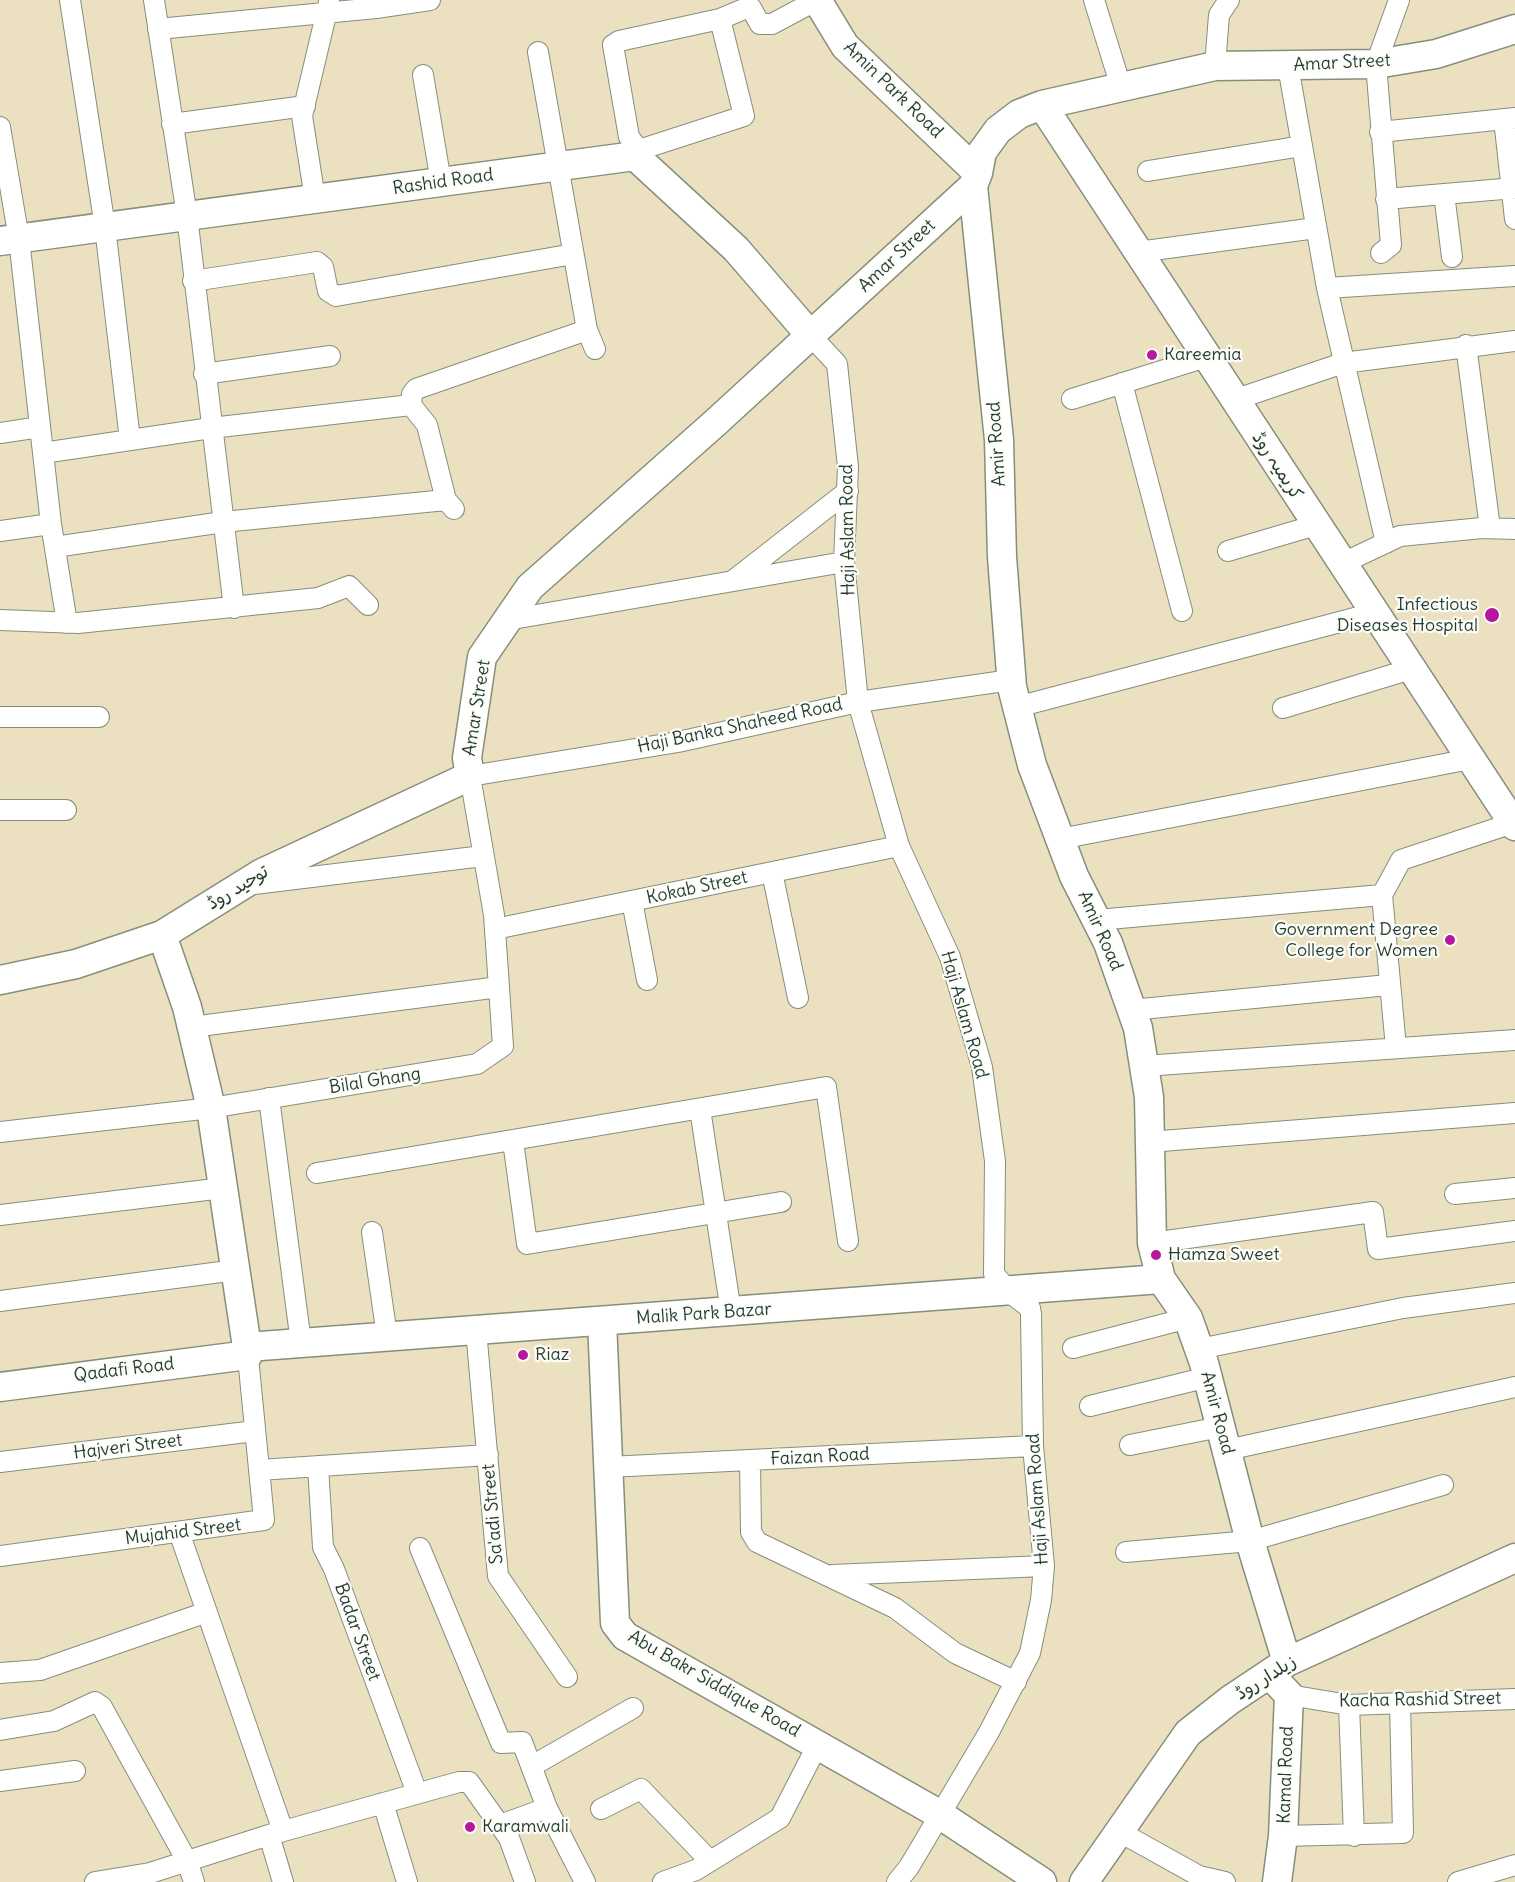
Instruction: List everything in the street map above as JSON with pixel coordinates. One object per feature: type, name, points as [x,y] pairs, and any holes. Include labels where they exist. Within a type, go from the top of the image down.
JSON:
[{"type":"street","points":[[70,0],[105,227],[130,440]]},
{"type":"street","points":[[154,0],[187,216],[204,374],[234,608]]},
{"type":"street","points":[[158,29],[329,6],[430,0]]},
{"type":"street","points":[[811,336],[736,249],[637,153],[629,137],[613,45],[619,41],[720,19],[751,8],[760,24],[772,24],[817,0]]},
{"type":"street","name":"Amin Park Road","points":[[817,0],[845,46],[976,179]]},
{"type":"street","points":[[1094,0],[1121,87]]},
{"type":"street","points":[[1215,66],[1219,15],[1229,0]]},
{"type":"street","points":[[1381,253],[1391,244],[1376,64],[1399,0]]},
{"type":"street","points":[[315,199],[302,116],[329,6]]},
{"type":"street","points":[[637,153],[744,116],[720,19]]},
{"type":"street","name":"Amar Street","points":[[470,776],[467,758],[482,657],[530,587],[811,336],[976,179],[981,152],[998,130],[1019,114],[1042,105],[1215,66],[1376,64],[1436,54],[1515,29]]},
{"type":"street","points":[[538,52],[586,330],[595,349]]},
{"type":"street","points":[[1288,66],[1327,288],[1386,543]]},
{"type":"street","points":[[423,75],[441,182]]},
{"type":"street","name":"کریمیہ روڈ","points":[[1042,105],[1514,825]]},
{"type":"street","points":[[172,124],[305,106]]},
{"type":"street","points":[[1380,132],[1510,118],[1515,219]]},
{"type":"street","points":[[0,127],[9,240],[40,427],[51,524],[66,623]]},
{"type":"street","points":[[1149,171],[1302,146]]},
{"type":"street","name":"Rashid Road","points":[[9,240],[557,167],[637,153]]},
{"type":"street","name":"Amir Road","points":[[976,179],[999,440],[1002,557],[1014,693],[1032,765],[1074,876],[1108,943],[1131,1010],[1149,1098],[1152,1243],[1161,1279],[1188,1318],[1208,1377],[1250,1540],[1282,1678]]},
{"type":"street","points":[[1386,199],[1514,188]]},
{"type":"street","points":[[1444,194],[1452,257]]},
{"type":"street","points":[[1138,252],[1316,228]]},
{"type":"street","points":[[193,281],[317,262],[323,267],[327,291],[336,296],[573,254]]},
{"type":"street","points":[[1327,288],[1515,276]]},
{"type":"street","points":[[55,547],[223,522],[450,505],[427,425],[411,405],[412,393],[416,389],[586,330]]},
{"type":"street","name":"Haji Aslam Road","points":[[811,336],[837,364],[848,467],[844,562],[858,702],[899,846],[950,957],[982,1067],[995,1161],[994,1274],[1009,1292],[1025,1304],[1031,1314],[1033,1446],[1044,1566],[1041,1600],[1030,1653],[1016,1682],[909,1867],[897,1882]]},
{"type":"street","points":[[1234,400],[1343,363],[1466,345],[1515,341]]},
{"type":"street","points":[[1466,345],[1490,528]]},
{"type":"street","points":[[204,374],[330,356]]},
{"type":"street","points":[[1072,399],[1206,357]]},
{"type":"street","points":[[1122,383],[1182,611]]},
{"type":"street","points":[[43,453],[211,428],[411,405]]},
{"type":"street","points":[[0,433],[40,427]]},
{"type":"street","points":[[733,581],[848,490]]},
{"type":"street","points":[[0,531],[51,524]]},
{"type":"street","points":[[1228,551],[1316,525]]},
{"type":"street","points":[[1341,564],[1400,536],[1490,528],[1515,529]]},
{"type":"street","points":[[507,620],[844,562]]},
{"type":"street","points":[[0,620],[66,623],[234,608],[318,598],[349,586],[368,605]]},
{"type":"street","name":"Haji Banka Shaheed Road","points":[[470,776],[678,742],[858,702],[1014,693],[1374,613]]},
{"type":"street","points":[[1283,708],[1411,669]]},
{"type":"street","points":[[0,717],[99,717]]},
{"type":"street","points":[[1060,839],[1470,759]]},
{"type":"street","name":"Bilal Ghang","points":[[0,1132],[211,1108],[477,1064],[503,1046],[495,930],[470,776]]},
{"type":"street","name":"توحید روڈ","points":[[0,980],[76,964],[162,935],[242,885],[326,842],[470,776]]},
{"type":"street","points":[[0,810],[66,810]]},
{"type":"street","points":[[1396,1048],[1388,985],[1382,895],[1401,860],[1514,825]]},
{"type":"street","name":"Kokab Street","points":[[495,930],[899,846]]},
{"type":"street","points":[[242,885],[483,856]]},
{"type":"street","points":[[772,872],[798,998]]},
{"type":"street","points":[[1097,920],[1382,895]]},
{"type":"street","points":[[632,901],[647,980]]},
{"type":"street","points":[[162,935],[192,1027],[211,1108],[247,1351]]},
{"type":"street","points":[[1131,1010],[1388,985]]},
{"type":"street","points":[[192,1027],[499,987]]},
{"type":"street","points":[[1144,1065],[1515,1040]]},
{"type":"street","points":[[317,1173],[826,1087],[848,1241]]},
{"type":"street","points":[[269,1098],[301,1343]]},
{"type":"street","points":[[700,1108],[731,1312]]},
{"type":"street","points":[[1149,1142],[1515,1113]]},
{"type":"street","points":[[513,1141],[527,1244],[780,1202]]},
{"type":"street","points":[[0,1215],[223,1188]]},
{"type":"street","points":[[1455,1194],[1515,1188]]},
{"type":"street","points":[[1152,1243],[1373,1212],[1378,1249],[1515,1231]]},
{"type":"street","points":[[372,1232],[387,1336]]},
{"type":"street","points":[[0,1301],[236,1270]]},
{"type":"street","name":"Malik Park Bazar","points":[[247,1351],[301,1343],[387,1336],[1009,1292],[1161,1279]]},
{"type":"street","points":[[1199,1349],[1403,1308],[1515,1293]]},
{"type":"street","points":[[1073,1348],[1188,1318]]},
{"type":"street","name":"Abu Bakr Siddique Road","points":[[602,1321],[615,1623],[626,1636],[939,1814],[1042,1882]]},
{"type":"street","name":"Sa'adi Street","points":[[476,1330],[501,1583],[567,1677]]},
{"type":"street","name":"Qadafi Road","points":[[0,1387],[247,1351]]},
{"type":"street","name":"Mujahid Street","points":[[0,1556],[264,1521],[247,1351]]},
{"type":"street","points":[[1090,1406],[1208,1377]]},
{"type":"street","points":[[1130,1445],[1223,1439],[1515,1388]]},
{"type":"street","name":"Hajveri Street","points":[[0,1462],[255,1431]]},
{"type":"street","name":"Faizan Road","points":[[608,1467],[1033,1446]]},
{"type":"street","points":[[259,1470],[488,1455]]},
{"type":"street","points":[[750,1460],[753,1538],[757,1542],[895,1608],[955,1653],[1016,1682]]},
{"type":"street","name":"Badar Street","points":[[318,1466],[323,1547],[334,1569],[417,1793]]},
{"type":"street","points":[[1126,1552],[1250,1540],[1443,1485]]},
{"type":"street","points":[[179,1532],[207,1612],[276,1833],[283,1882]]},
{"type":"street","points":[[420,1548],[501,1743],[522,1742],[547,1808],[587,1882]]},
{"type":"street","name":"زیلدار روڈ","points":[[1084,1882],[1188,1733],[1230,1700],[1282,1678],[1515,1558]]},
{"type":"street","points":[[829,1576],[1044,1566]]},
{"type":"street","points":[[0,1673],[40,1670],[207,1612]]},
{"type":"street","name":"Kacha Rashid Street","points":[[1282,1678],[1349,1705],[1515,1699]]},
{"type":"street","name":"Kamal Road","points":[[1277,1882],[1283,1836],[1282,1678]]},
{"type":"street","points":[[0,1730],[54,1721],[95,1702],[102,1707],[187,1861],[194,1882]]},
{"type":"street","points":[[1283,1836],[1403,1833],[1400,1703]]},
{"type":"street","points":[[1349,1705],[1354,1836]]},
{"type":"street","points":[[532,1766],[633,1708]]},
{"type":"street","points":[[663,1882],[696,1870],[780,1818],[818,1744]]},
{"type":"street","points":[[0,1780],[75,1771]]},
{"type":"street","points":[[95,1882],[150,1873],[276,1833],[459,1782],[469,1782],[509,1838],[525,1882]]},
{"type":"street","points":[[601,1809],[641,1789],[710,1861]]},
{"type":"street","points":[[383,1803],[407,1882]]},
{"type":"street","points":[[500,1825],[547,1808]]},
{"type":"street","points":[[1118,1831],[1199,1876],[1225,1882]]},
{"type":"street","points":[[1458,1882],[1515,1865]]},
{"type":"place","name":"Kareemia","points":[[1152,355]]},
{"type":"place","name":"Infectious Diseases Hospital","points":[[1492,615]]},
{"type":"place","name":"Government Degree College for Women","points":[[1450,940]]},
{"type":"place","name":"Hamza Sweet","points":[[1156,1255]]},
{"type":"place","name":"Riaz","points":[[523,1355]]},
{"type":"place","name":"Karamwali","points":[[470,1827]]}]
